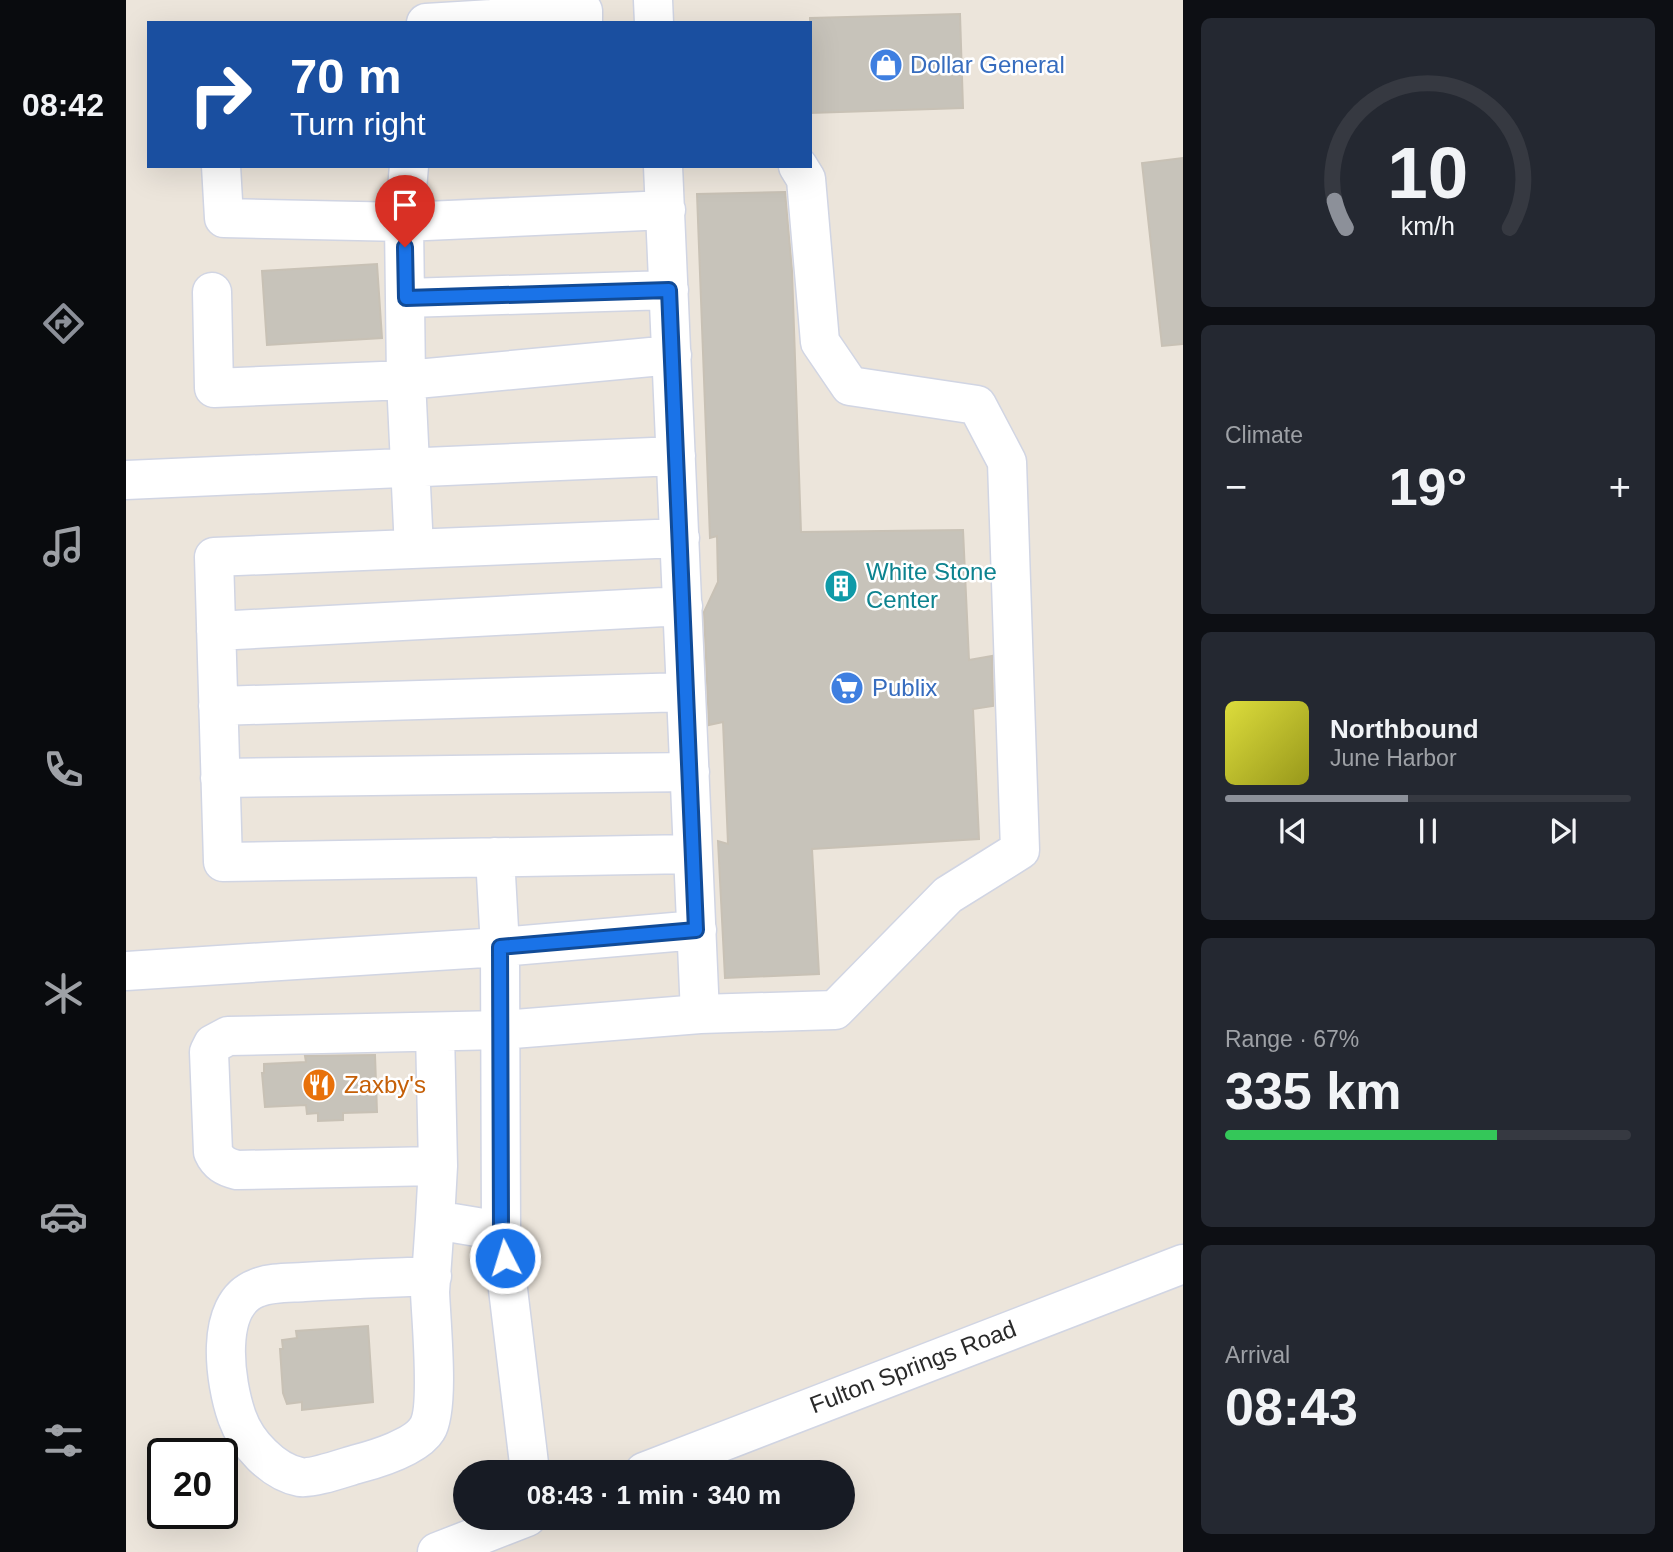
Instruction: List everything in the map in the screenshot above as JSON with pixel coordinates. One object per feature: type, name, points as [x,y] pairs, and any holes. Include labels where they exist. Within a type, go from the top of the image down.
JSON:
[{"type":"street","points":[[419,0],[419,21]]},
{"type":"street","points":[[653,0],[654,21]]},
{"type":"street","points":[[492,21],[583,11],[583,21]]},
{"type":"street","points":[[221,168],[224,218],[404,222],[666,210]]},
{"type":"street","points":[[408,168],[404,222],[406,380],[414,549]]},
{"type":"street","points":[[663,168],[700,1014]]},
{"type":"street","points":[[438,1166],[227,1168],[217,1161],[213,1152],[209,1052],[213,1044],[228,1036],[502,1030],[700,1014],[835,1010],[948,895],[1020,850],[1007,462],[977,405],[850,386],[820,342],[806,179],[799,168]]},
{"type":"street","points":[[406,298],[669,290]]},
{"type":"street","points":[[212,292],[214,388],[406,380],[672,355]]},
{"type":"street","points":[[126,480],[676,456]]},
{"type":"street","points":[[680,538],[214,557],[223,862],[693,854]]},
{"type":"street","points":[[216,631],[683,606]]},
{"type":"street","points":[[218,706],[686,692]]},
{"type":"street","points":[[220,778],[690,772]]},
{"type":"street","points":[[495,857],[502,1030],[501,1231],[529,1460]]},
{"type":"street","points":[[126,971],[500,947],[696,930]]},
{"type":"street","points":[[432,1276],[284,1283],[256,1288],[238,1300],[228,1319],[226,1355],[237,1419],[253,1444],[277,1469],[303,1478],[367,1462],[402,1448],[427,1430],[433,1407],[432,1276],[438,1166],[435,1032]]},
{"type":"street","points":[[435,1220],[501,1231]]},
{"type":"street","name":"Fulton Springs Road","points":[[675,1460],[1183,1264]]},
{"type":"street","points":[[437,1552],[494,1530]]},
{"type":"building","name":"Dollar General","points":[[960,14],[963,108],[812,113],[810,18]]},
{"type":"building","points":[[1183,158],[1183,344],[1162,346],[1142,163]]},
{"type":"building","name":"White Stone Center","points":[[785,192],[792,271],[801,532],[963,530],[969,660],[992,656],[993,706],[973,709],[979,839],[812,849],[819,974],[725,978],[718,841],[728,844],[723,722],[709,725],[704,612],[718,582],[717,536],[710,538],[697,194]]},
{"type":"building","points":[[377,264],[382,338],[267,345],[262,271]]},
{"type":"building","name":"Zaxby's","points":[[375,1055],[377,1112],[343,1113],[343,1120],[318,1121],[318,1113],[307,1114],[306,1105],[265,1107],[262,1073],[264,1064],[306,1062],[305,1056]]},
{"type":"building","points":[[368,1326],[373,1402],[302,1410],[302,1402],[287,1404],[283,1393],[280,1349],[283,1349],[282,1340],[297,1338],[296,1331]]},
{"type":"place","name":"Dollar General","points":[[886,65]]},
{"type":"place","name":"White Stone Center","points":[[841,586]]},
{"type":"place","name":"Publix","points":[[847,688]]},
{"type":"place","name":"Zaxby's","points":[[319,1085]]},
{"type":"route","points":[[405,247],[406,298],[669,290],[696,930],[500,947],[501,1231],[505,1258]]}]
